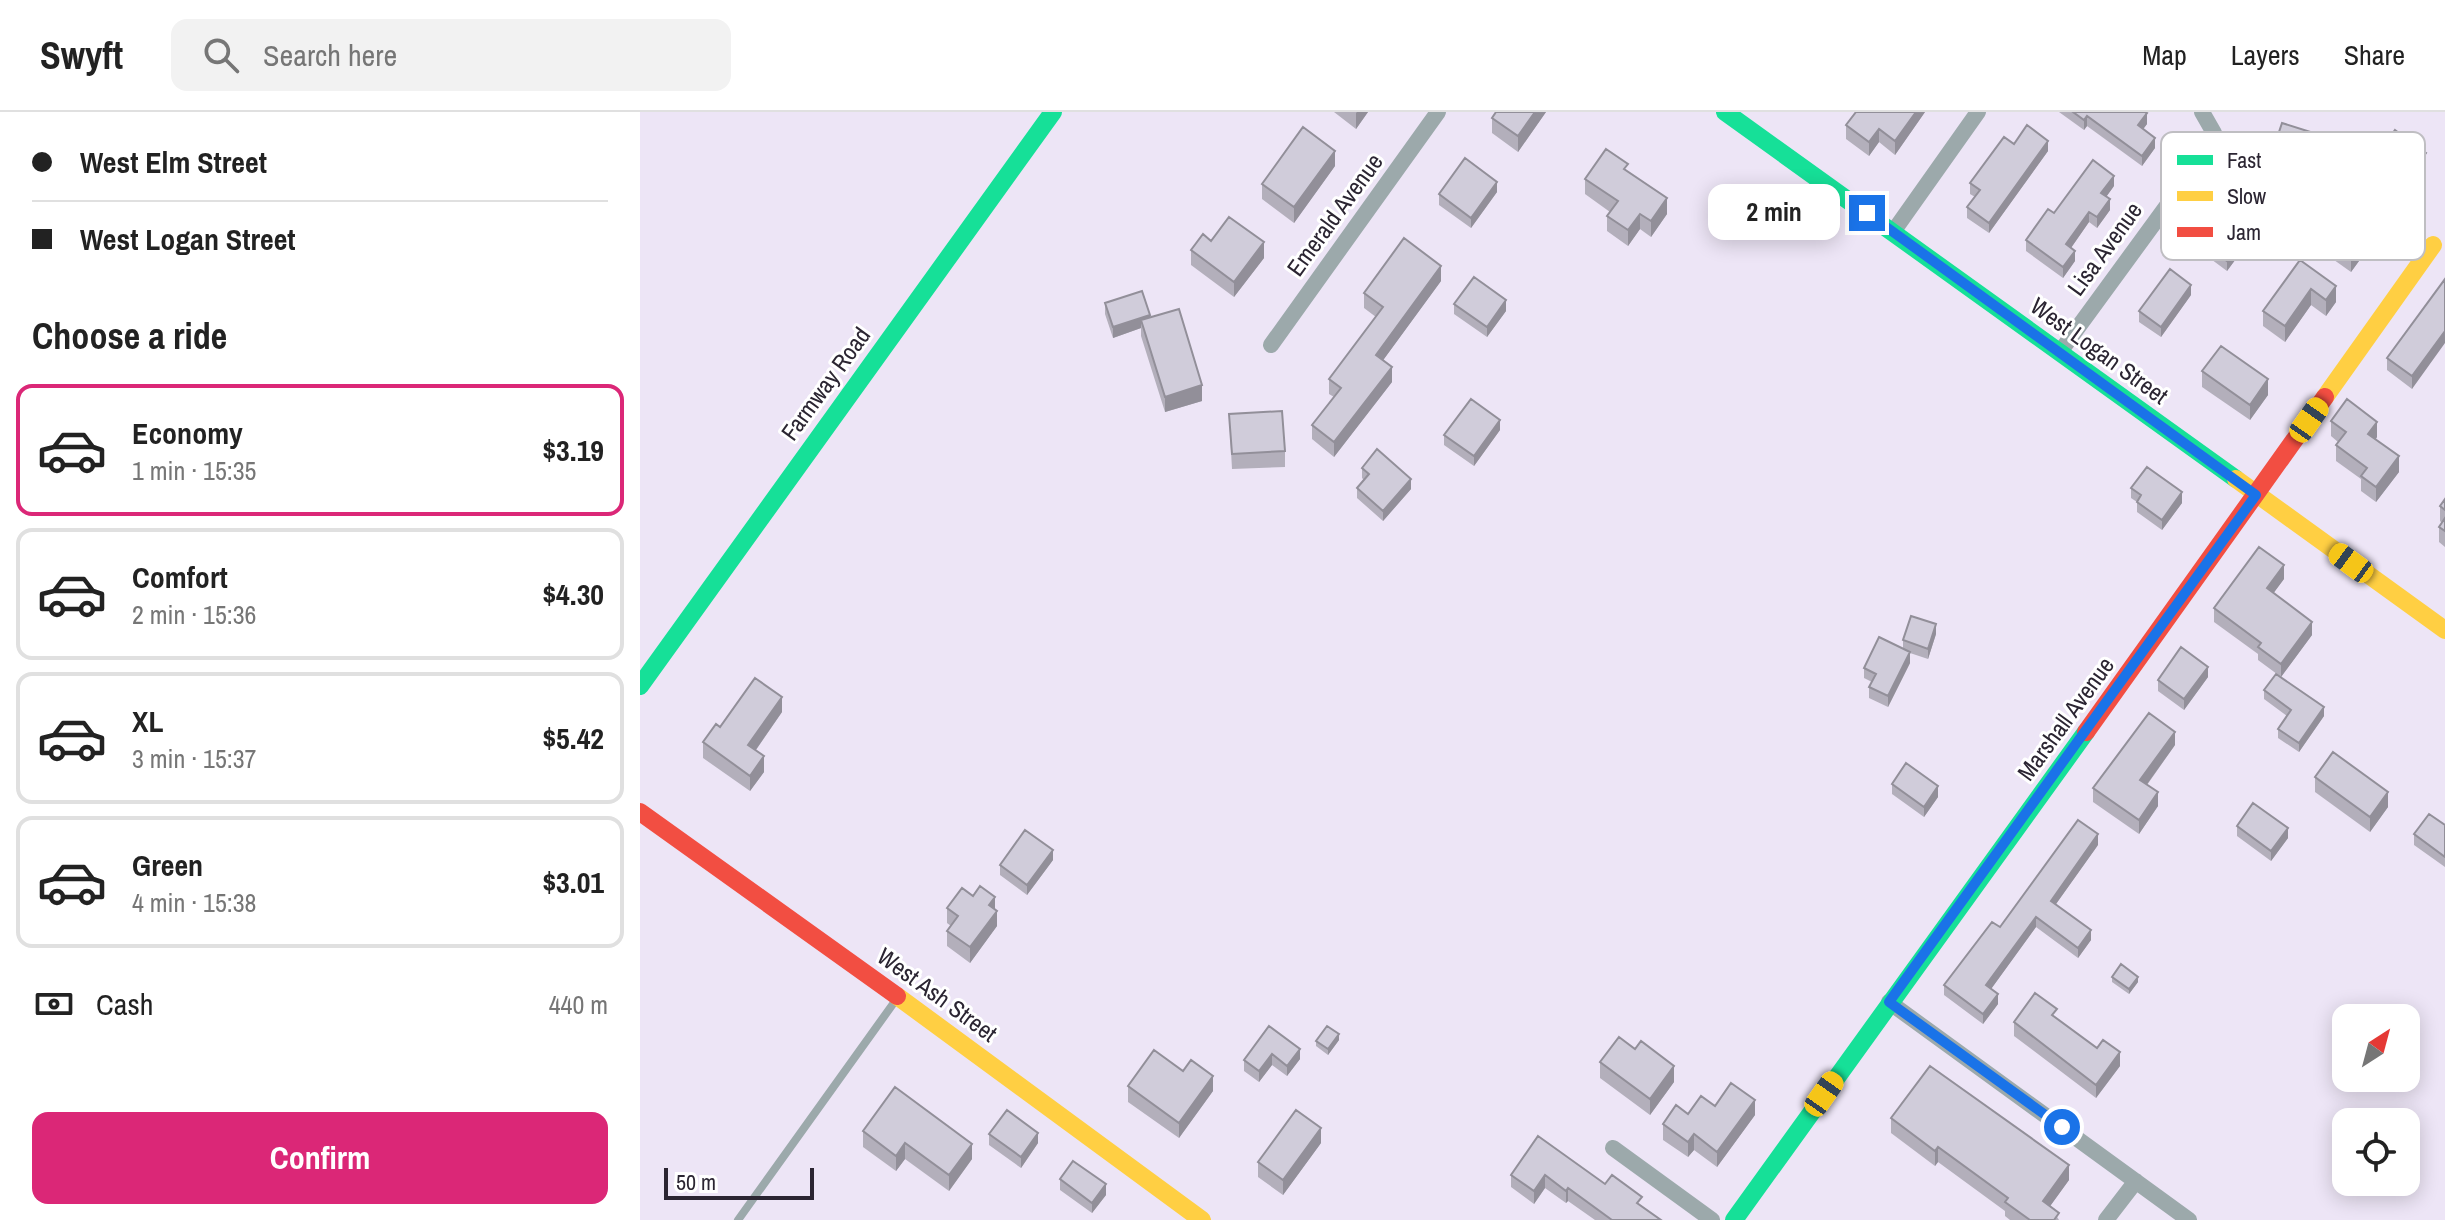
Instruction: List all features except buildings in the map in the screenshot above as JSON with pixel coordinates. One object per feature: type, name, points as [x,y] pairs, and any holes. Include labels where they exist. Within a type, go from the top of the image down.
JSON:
[{"type":"street","name":"Farmway Road","points":[[640,686],[1053,112]]},
{"type":"street","name":"Emerald Avenue","points":[[1271,345],[1438,112]]},
{"type":"street","name":"West Logan Street","points":[[1725,112],[2445,630]]},
{"type":"street","points":[[1893,232],[1978,112]]},
{"type":"street","name":"Lisa Avenue","points":[[2202,112],[2213,132]]},
{"type":"street","name":"Lisa Avenue","points":[[2060,352],[2161,214]]},
{"type":"street","name":"Marshall Avenue","points":[[2425,256],[2433,245]]},
{"type":"street","name":"Marshall Avenue","points":[[1734,1220],[2422,260]]},
{"type":"street","name":"West Ash Street","points":[[640,812],[898,996],[1202,1220]]},
{"type":"street","points":[[1889,1002],[2189,1220]]},
{"type":"street","points":[[1613,1148],[1712,1220]]},
{"type":"street","points":[[2106,1220],[2136,1181]]},
{"type":"lane","points":[[738,1220],[898,996]]},
{"type":"traffic: fast","points":[[640,686],[1053,112]]},
{"type":"traffic: fast","points":[[1725,112],[2236,479]]},
{"type":"traffic: fast","points":[[1734,1220],[2086,732]]},
{"type":"traffic: slow","points":[[2425,256],[2433,245]]},
{"type":"traffic: slow","points":[[2325,397],[2422,260]]},
{"type":"traffic: slow","points":[[2236,479],[2445,630]]},
{"type":"traffic: slow","points":[[897,996],[1202,1220]]},
{"type":"traffic: jam","points":[[2086,732],[2325,397]]},
{"type":"traffic: jam","points":[[640,812],[897,996]]},
{"type":"route","points":[[1867,213],[2256,495],[1889,1002],[2062,1127]]}]
